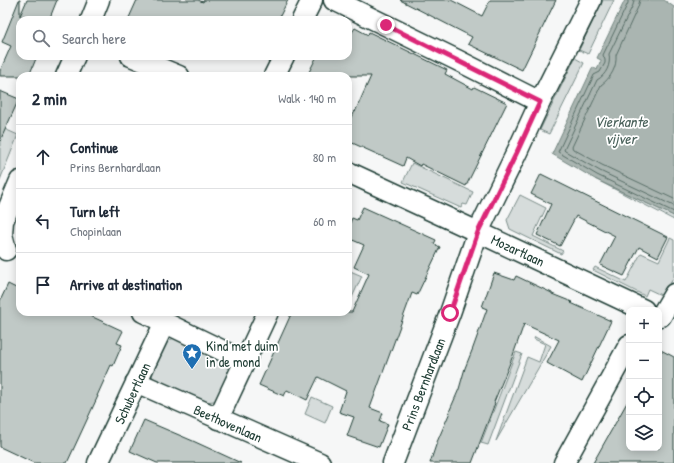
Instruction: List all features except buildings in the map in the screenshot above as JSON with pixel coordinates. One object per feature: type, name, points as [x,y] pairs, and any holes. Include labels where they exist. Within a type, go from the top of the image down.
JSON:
[{"type":"street","points":[[93,16],[99,0]]},
{"type":"street","points":[[304,16],[312,0]]},
{"type":"street","points":[[334,0],[450,56],[540,102]]},
{"type":"street","name":"Prins Bernhardlaan","points":[[393,463],[450,313],[478,232],[591,0]]},
{"type":"street","points":[[68,72],[73,60]]},
{"type":"street","points":[[141,60],[169,72]]},
{"type":"street","points":[[276,72],[282,60]]},
{"type":"street","name":"Mozartlaan","points":[[352,174],[638,307]]},
{"type":"street","points":[[9,254],[2,235],[3,221],[16,190]]},
{"type":"street","points":[[662,314],[674,295]]},
{"type":"street","points":[[152,316],[244,361]]},
{"type":"street","points":[[218,419],[266,316]]},
{"type":"street","name":"Schubertlaan","points":[[98,463],[165,322]]},
{"type":"street","points":[[564,463],[626,350]]},
{"type":"street","name":"Beethovenlaan","points":[[136,382],[320,463]]},
{"type":"shaded area","points":[[603,0],[614,0],[588,54],[579,50]]},
{"type":"shaded area","points":[[575,58],[584,63],[549,134],[540,130]]},
{"type":"shaded area","points":[[0,127],[16,134],[16,140],[0,180]]},
{"type":"shaded area","points":[[412,163],[473,192],[467,205],[463,204],[461,208],[403,182]]},
{"type":"shaded area","points":[[595,179],[674,216],[674,220]]},
{"type":"shaded area","points":[[520,195],[546,208],[533,236],[563,251],[561,254],[510,229],[507,220]]},
{"type":"shaded area","points":[[670,238],[674,240],[674,277],[663,296],[648,289],[645,296],[593,270],[595,267],[626,282],[641,253],[659,261]]},
{"type":"shaded area","points":[[352,272],[362,276],[352,297]]},
{"type":"shaded area","points":[[535,337],[551,346],[496,441],[527,357],[539,362],[545,344],[534,339]]},
{"type":"shaded area","points":[[174,338],[223,359],[227,365],[228,375],[221,396],[214,401],[205,402],[157,382],[152,376],[152,368],[162,344]]},
{"type":"shaded area","points":[[516,352],[522,354],[488,445],[481,443]]},
{"type":"shaded area","points":[[312,397],[332,406],[325,423],[305,414]]},
{"type":"water","name":"Vierkante vijver","points":[[625,0],[664,0],[674,7],[674,216],[595,179],[552,154],[593,67],[597,70],[601,62],[601,60],[597,58]]},
{"type":"place","name":"Kind met duim in de mond","points":[[192,370]]},
{"type":"route","points":[[386,25],[540,102],[478,232],[450,313]]}]
